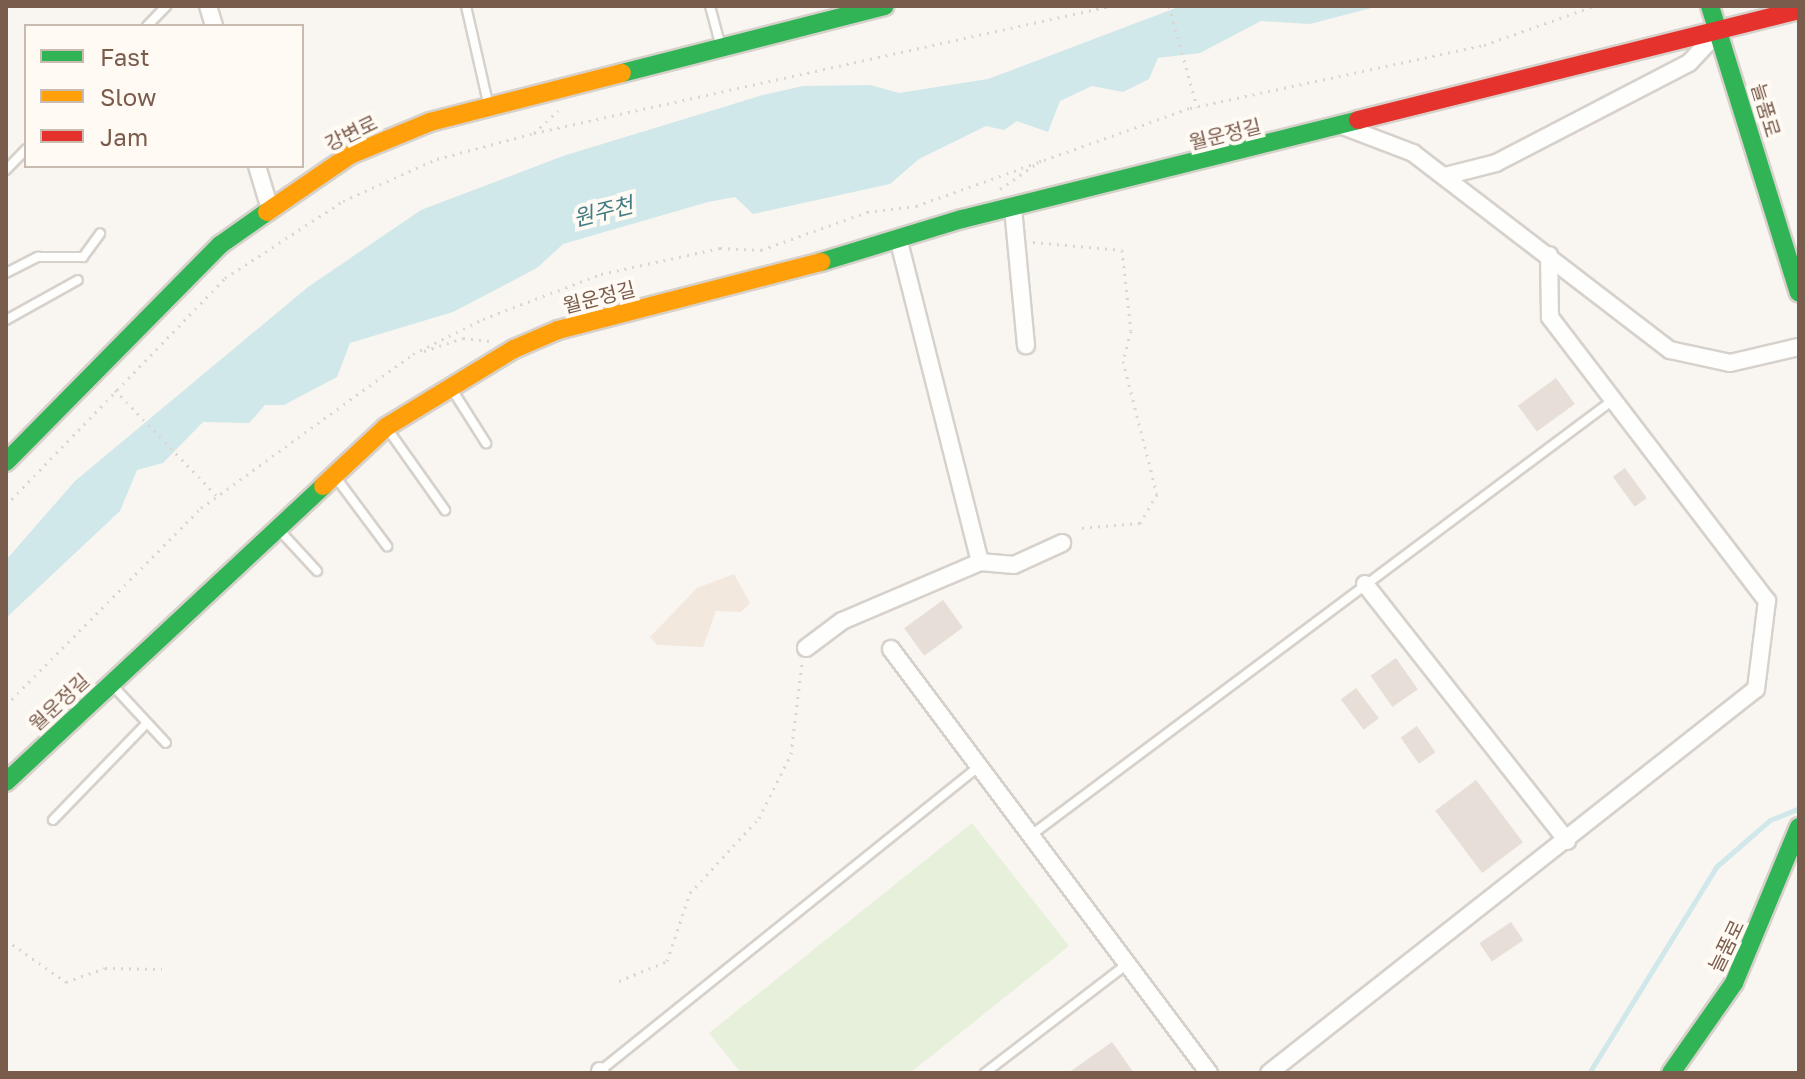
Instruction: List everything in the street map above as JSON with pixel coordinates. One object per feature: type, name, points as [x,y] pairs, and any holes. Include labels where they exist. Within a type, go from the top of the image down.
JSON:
[{"type":"street","name":"강변로","points":[[6,462],[220,245],[350,155],[430,122],[885,6]]},
{"type":"street","points":[[1445,176],[1496,163],[1689,63],[1714,18],[1799,10]]},
{"type":"street","name":"월운정길","points":[[6,782],[386,427],[514,349],[558,330],[899,242],[1013,208],[1345,127],[1714,18]]},
{"type":"street","name":"늘품로","points":[[1714,18],[1799,289]]},
{"type":"street","points":[[1345,127],[1413,153],[1670,350],[1730,363],[1799,347]]},
{"type":"street","points":[[258,168],[270,209]]},
{"type":"street","points":[[1013,208],[1026,345]]},
{"type":"street","points":[[899,242],[980,562]]},
{"type":"street","points":[[1269,1073],[1756,689],[1767,601],[1550,317],[1549,255]]},
{"type":"street","points":[[806,648],[842,621],[980,562],[1014,565],[1062,543]]},
{"type":"street","points":[[1365,584],[1567,841]]},
{"type":"street","points":[[891,649],[1209,1073]]},
{"type":"street","name":"늘품로","points":[[1671,1073],[1734,983],[1787,869],[1799,827]]},
{"type":"lane","points":[[149,24],[166,6]]},
{"type":"lane","points":[[466,6],[490,109]]},
{"type":"lane","points":[[710,6],[722,48]]},
{"type":"lane","points":[[6,170],[24,151]]},
{"type":"lane","points":[[6,273],[38,257],[83,257],[100,234]]},
{"type":"lane","points":[[6,320],[78,280]]},
{"type":"lane","points":[[451,387],[486,443]]},
{"type":"lane","points":[[1030,837],[1613,400]]},
{"type":"lane","points":[[386,427],[445,510]]},
{"type":"lane","points":[[334,476],[387,546]]},
{"type":"lane","points":[[278,528],[317,571]]},
{"type":"lane","points":[[111,684],[166,743]]},
{"type":"lane","points":[[53,820],[147,723]]},
{"type":"lane","points":[[601,1072],[978,767]]},
{"type":"lane","points":[[985,1073],[1126,965]]},
{"type":"path","points":[[6,505],[225,278],[343,201],[437,159],[534,133],[1110,6]]},
{"type":"path","points":[[1169,6],[1197,107]]},
{"type":"path","points":[[534,133],[566,103]]},
{"type":"path","points":[[998,191],[1048,155]]},
{"type":"path","points":[[1018,241],[1122,250],[1131,331],[1123,361],[1157,494],[1140,523],[1079,528]]},
{"type":"path","points":[[413,354],[483,336],[514,349]]},
{"type":"path","points":[[115,390],[217,496]]},
{"type":"path","points":[[619,981],[667,961],[690,893],[759,818],[791,754],[806,648]]},
{"type":"path","points":[[6,940],[66,982],[105,968],[162,969]]},
{"type":"shaded area","points":[[734,574],[750,603],[741,612],[716,611],[703,647],[657,645],[650,637],[697,588]]},
{"type":"green space","points":[[972,823],[1069,946],[910,1073],[741,1073],[709,1033]]},
{"type":"water","name":"원주천","points":[[1181,6],[1379,6],[1310,24],[1261,21],[1200,53],[1158,58],[1149,79],[1123,92],[1092,86],[1060,101],[1048,132],[1017,121],[1004,130],[986,126],[919,159],[890,184],[753,214],[735,197],[563,244],[537,268],[453,312],[350,343],[337,377],[284,405],[265,405],[249,423],[203,422],[163,463],[137,470],[120,511],[6,618],[6,560],[75,481],[308,287],[421,210],[563,156],[763,95],[803,86],[870,85],[899,93],[988,79]]},
{"type":"building","points":[[1556,378],[1575,404],[1537,432],[1518,406]]},
{"type":"building","points":[[1625,468],[1647,498],[1635,507],[1613,477]]},
{"type":"building","points":[[943,600],[963,628],[924,656],[904,628]]},
{"type":"building","points":[[1396,658],[1418,689],[1392,707],[1371,676]]},
{"type":"building","points":[[1356,688],[1379,718],[1364,730],[1341,699]]},
{"type":"building","points":[[1417,726],[1435,752],[1419,764],[1401,737]]},
{"type":"building","points":[[1476,780],[1523,842],[1482,873],[1435,811]]},
{"type":"building","points":[[1511,922],[1523,940],[1492,961],[1479,943]]},
{"type":"building","points":[[1112,1042],[1134,1073],[1068,1073]]},
{"type":"waterway","points":[[1589,1073],[1717,866],[1770,820],[1799,808]]},
{"type":"traffic: fast","points":[[622,73],[885,6]]},
{"type":"traffic: fast","points":[[1710,6],[1799,293]]},
{"type":"traffic: fast","points":[[821,262],[962,219],[1358,120]]},
{"type":"traffic: fast","points":[[6,462],[220,245],[267,212]]},
{"type":"traffic: fast","points":[[6,782],[323,486]]},
{"type":"traffic: fast","points":[[1671,1073],[1734,983],[1799,827]]},
{"type":"traffic: slow","points":[[267,212],[350,155],[430,122],[622,73]]},
{"type":"traffic: slow","points":[[323,486],[386,427],[514,349],[558,330],[821,262]]},
{"type":"traffic: jam","points":[[1358,120],[1799,10]]}]
